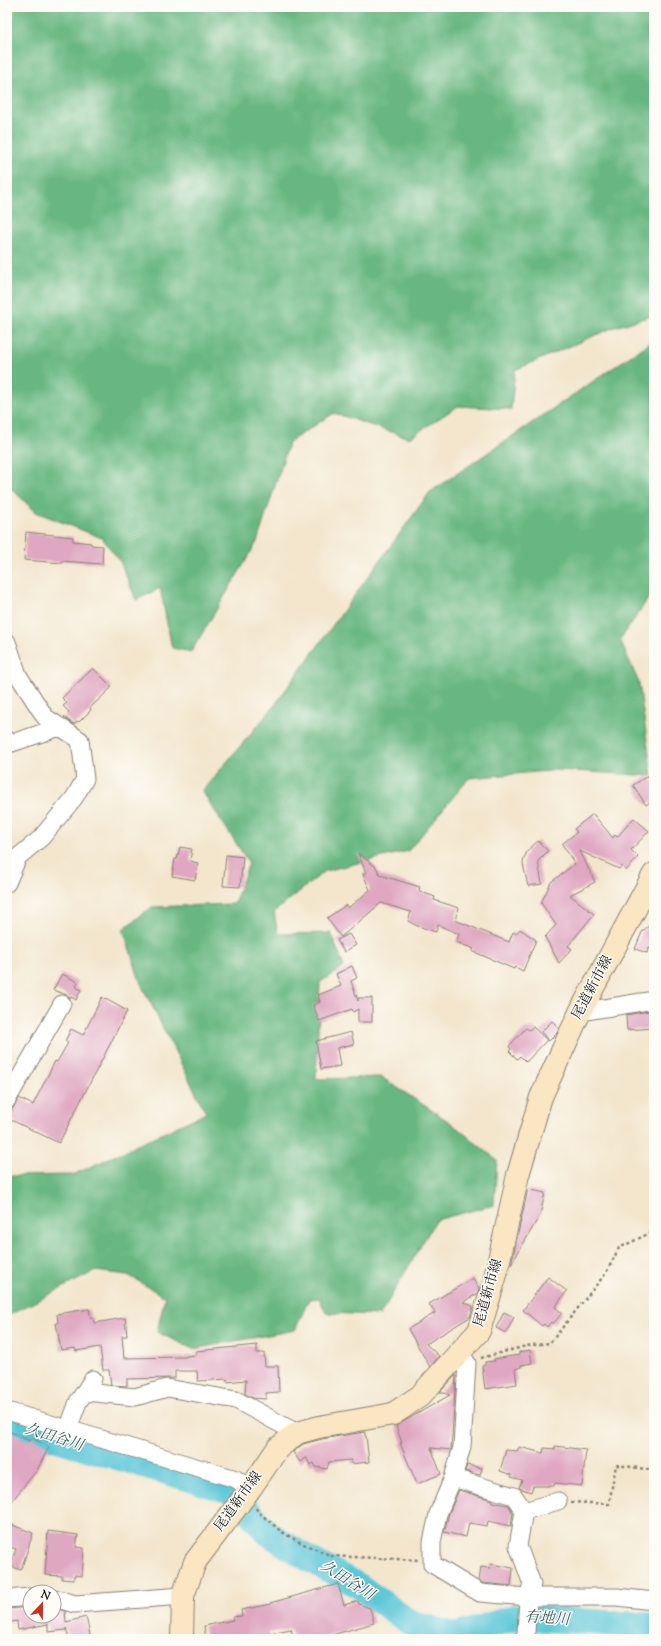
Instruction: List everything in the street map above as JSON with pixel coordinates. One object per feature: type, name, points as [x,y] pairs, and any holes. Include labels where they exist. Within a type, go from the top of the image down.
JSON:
[{"type":"main road","name":"尾道新市線","points":[[182,1639],[183,1596],[195,1562],[250,1489],[278,1448],[297,1433],[319,1427],[393,1414],[420,1396],[463,1358],[480,1331],[495,1278],[518,1175],[541,1097],[580,1012],[654,874]]},
{"type":"street","points":[[7,642],[18,675],[46,717],[80,740],[85,778],[74,798],[41,838],[18,857],[7,883]]},
{"type":"street","points":[[7,740],[12,743],[60,727]]},
{"type":"street","points":[[580,1012],[654,1000]]},
{"type":"street","points":[[7,1100],[62,1004]]},
{"type":"street","points":[[463,1358],[462,1447],[453,1478],[438,1514],[432,1542],[432,1564],[480,1593],[528,1597],[617,1597],[654,1601]]},
{"type":"street","points":[[68,1429],[78,1402],[89,1385],[135,1397],[166,1388],[236,1400],[297,1433]]},
{"type":"street","points":[[7,1411],[236,1479],[250,1489]]},
{"type":"street","points":[[453,1478],[514,1496],[524,1511],[518,1546],[532,1584],[528,1597],[524,1636]]},
{"type":"street","points":[[524,1511],[558,1501]]},
{"type":"street","points":[[62,1600],[75,1604],[183,1596]]},
{"type":"street","points":[[7,1600],[22,1598]]},
{"type":"path","points":[[463,1358],[550,1343],[606,1273],[619,1248],[654,1231]]},
{"type":"path","points":[[558,1501],[609,1504],[616,1465],[654,1470]]},
{"type":"path","points":[[250,1489],[251,1501],[258,1512],[282,1532],[308,1546],[332,1556],[422,1560],[432,1564]]},
{"type":"green space","points":[[7,7],[654,7],[654,315],[612,328],[515,370],[511,409],[458,406],[409,438],[334,413],[289,442],[257,542],[191,652],[172,648],[160,588],[136,600],[120,561],[102,538],[36,512],[7,485]]},
{"type":"green space","points":[[654,340],[654,590],[620,640],[639,683],[652,776],[559,770],[469,778],[408,851],[325,871],[274,912],[278,934],[331,933],[344,967],[320,982],[316,1079],[381,1077],[451,1123],[497,1160],[494,1205],[436,1220],[380,1315],[326,1313],[319,1298],[309,1299],[295,1330],[193,1349],[157,1332],[165,1297],[128,1275],[95,1271],[7,1316],[7,1176],[73,1175],[206,1113],[141,984],[123,929],[152,907],[234,904],[249,863],[202,791],[271,710],[430,492]]},
{"type":"building","points":[[26,532],[73,537],[73,541],[103,546],[102,564],[24,560]]},
{"type":"building","points":[[93,668],[112,687],[90,708],[91,710],[79,722],[78,721],[74,724],[64,717],[69,712],[63,706],[67,703],[62,698]]},
{"type":"building","points":[[649,775],[654,783],[654,799],[646,805],[633,785]]},
{"type":"building","points":[[593,814],[613,838],[615,835],[617,837],[634,818],[649,831],[631,850],[638,857],[626,871],[622,866],[619,869],[580,851],[595,882],[570,895],[594,914],[568,946],[572,949],[559,963],[545,937],[556,925],[541,903],[551,882],[575,864],[562,844],[577,832],[574,829]]},
{"type":"building","points":[[538,841],[548,851],[538,861],[542,884],[528,886],[523,864],[524,858],[528,850]]},
{"type":"building","points":[[180,847],[192,849],[190,861],[198,863],[195,880],[172,876],[175,859],[177,859]]},
{"type":"building","points":[[358,853],[376,867],[380,875],[420,887],[419,891],[435,897],[434,900],[459,908],[455,920],[509,942],[513,932],[516,934],[520,929],[536,940],[523,971],[515,967],[514,969],[472,951],[474,949],[456,942],[459,934],[438,925],[436,932],[415,925],[408,921],[411,912],[381,903],[341,937],[327,918],[346,905],[348,908],[370,890],[363,874],[366,873]]},
{"type":"building","points":[[226,855],[243,857],[240,887],[223,886]]},
{"type":"building","points":[[654,921],[654,950],[649,948],[647,953],[635,949],[642,932]]},
{"type":"building","points":[[349,934],[356,945],[344,952],[337,940]]},
{"type":"building","points":[[352,966],[357,978],[351,981],[358,1001],[358,998],[372,998],[372,1022],[358,1022],[358,1009],[353,1012],[352,1009],[319,1021],[313,1005],[320,1002],[318,995],[341,986],[336,974]]},
{"type":"building","points":[[62,974],[78,982],[76,987],[81,990],[76,1000],[71,997],[70,999],[67,995],[53,990]]},
{"type":"building","points":[[102,997],[127,1011],[59,1143],[7,1118],[19,1098],[33,1105],[55,1061],[57,1062],[68,1043],[65,1041],[71,1029],[83,1035]]},
{"type":"building","points":[[654,1010],[654,1028],[627,1030],[626,1015]]},
{"type":"building","points":[[552,1021],[559,1028],[557,1033],[549,1041],[541,1032]]},
{"type":"building","points":[[533,1027],[547,1040],[526,1062],[520,1056],[517,1059],[509,1051],[511,1049],[509,1046],[526,1028],[529,1030]]},
{"type":"building","points":[[351,1032],[354,1044],[337,1048],[340,1066],[321,1069],[316,1041]]},
{"type":"building","points":[[528,1189],[545,1193],[540,1215],[511,1265]]},
{"type":"building","points":[[548,1277],[567,1291],[555,1307],[562,1313],[553,1324],[551,1322],[547,1327],[544,1324],[542,1326],[523,1310]]},
{"type":"building","points":[[473,1278],[479,1288],[477,1294],[463,1302],[473,1306],[470,1317],[426,1344],[439,1356],[430,1367],[408,1329],[435,1313],[429,1304]]},
{"type":"building","points":[[89,1309],[94,1323],[125,1318],[127,1336],[122,1336],[124,1358],[186,1357],[196,1355],[196,1351],[257,1345],[257,1353],[264,1353],[265,1366],[278,1366],[279,1392],[266,1393],[266,1399],[253,1398],[245,1394],[246,1380],[227,1382],[227,1379],[198,1381],[197,1371],[175,1371],[175,1378],[127,1379],[127,1386],[111,1385],[109,1370],[103,1370],[100,1347],[76,1351],[75,1348],[61,1350],[56,1323],[58,1323],[57,1314]]},
{"type":"building","points":[[504,1312],[514,1317],[506,1333],[496,1328]]},
{"type":"building","points":[[530,1350],[532,1363],[521,1365],[521,1367],[515,1369],[517,1384],[485,1389],[482,1366],[485,1365],[485,1362],[519,1355],[519,1352]]},
{"type":"building","points":[[456,1375],[451,1450],[431,1448],[441,1474],[417,1484],[400,1443],[402,1443],[396,1426],[450,1395],[440,1392]]},
{"type":"building","points":[[7,1432],[10,1434],[11,1432],[30,1441],[32,1438],[49,1447],[37,1470],[7,1507]]},
{"type":"building","points":[[365,1432],[369,1462],[351,1464],[351,1460],[329,1462],[327,1469],[316,1467],[314,1463],[310,1465],[306,1457],[300,1462],[293,1452],[303,1444],[322,1439]]},
{"type":"building","points":[[555,1446],[586,1450],[582,1486],[555,1483],[554,1486],[533,1486],[531,1492],[519,1488],[522,1480],[511,1477],[512,1475],[500,1471],[506,1450],[517,1451],[519,1447],[543,1453],[544,1448],[555,1449]]},
{"type":"building","points":[[467,1465],[482,1468],[480,1475],[465,1471]]},
{"type":"building","points":[[459,1490],[492,1500],[492,1502],[508,1505],[513,1513],[511,1526],[488,1521],[487,1526],[469,1523],[466,1537],[444,1532],[449,1513]]},
{"type":"building","points":[[7,1523],[33,1533],[21,1570],[10,1566],[16,1549],[7,1546]]},
{"type":"building","points":[[48,1531],[78,1535],[76,1547],[84,1548],[82,1576],[74,1575],[74,1580],[62,1579],[62,1576],[45,1575]]},
{"type":"building","points":[[491,1564],[513,1568],[511,1586],[483,1583],[479,1581],[481,1567],[490,1568]]},
{"type":"building","points":[[338,1584],[344,1605],[358,1601],[359,1604],[370,1608],[374,1623],[318,1639],[294,1639],[291,1629],[269,1633],[270,1637],[261,1639],[206,1639],[204,1626],[233,1620],[233,1617],[242,1616],[241,1610],[271,1604],[270,1603]]},
{"type":"building","points":[[22,1608],[22,1624],[48,1624],[18,1630],[17,1621],[7,1623],[7,1609]]},
{"type":"building","points":[[62,1610],[65,1611],[66,1622],[86,1617],[91,1639],[69,1639],[66,1628],[66,1630],[48,1632],[48,1624],[62,1624]]},
{"type":"waterway","name":"久田谷川","points":[[7,1424],[234,1492],[237,1496]]},
{"type":"waterway","name":"久田谷川","points":[[247,1509],[268,1533],[307,1558],[359,1586],[409,1622],[456,1636]]},
{"type":"waterway","name":"有地川","points":[[442,1639],[516,1617],[654,1626]]}]
